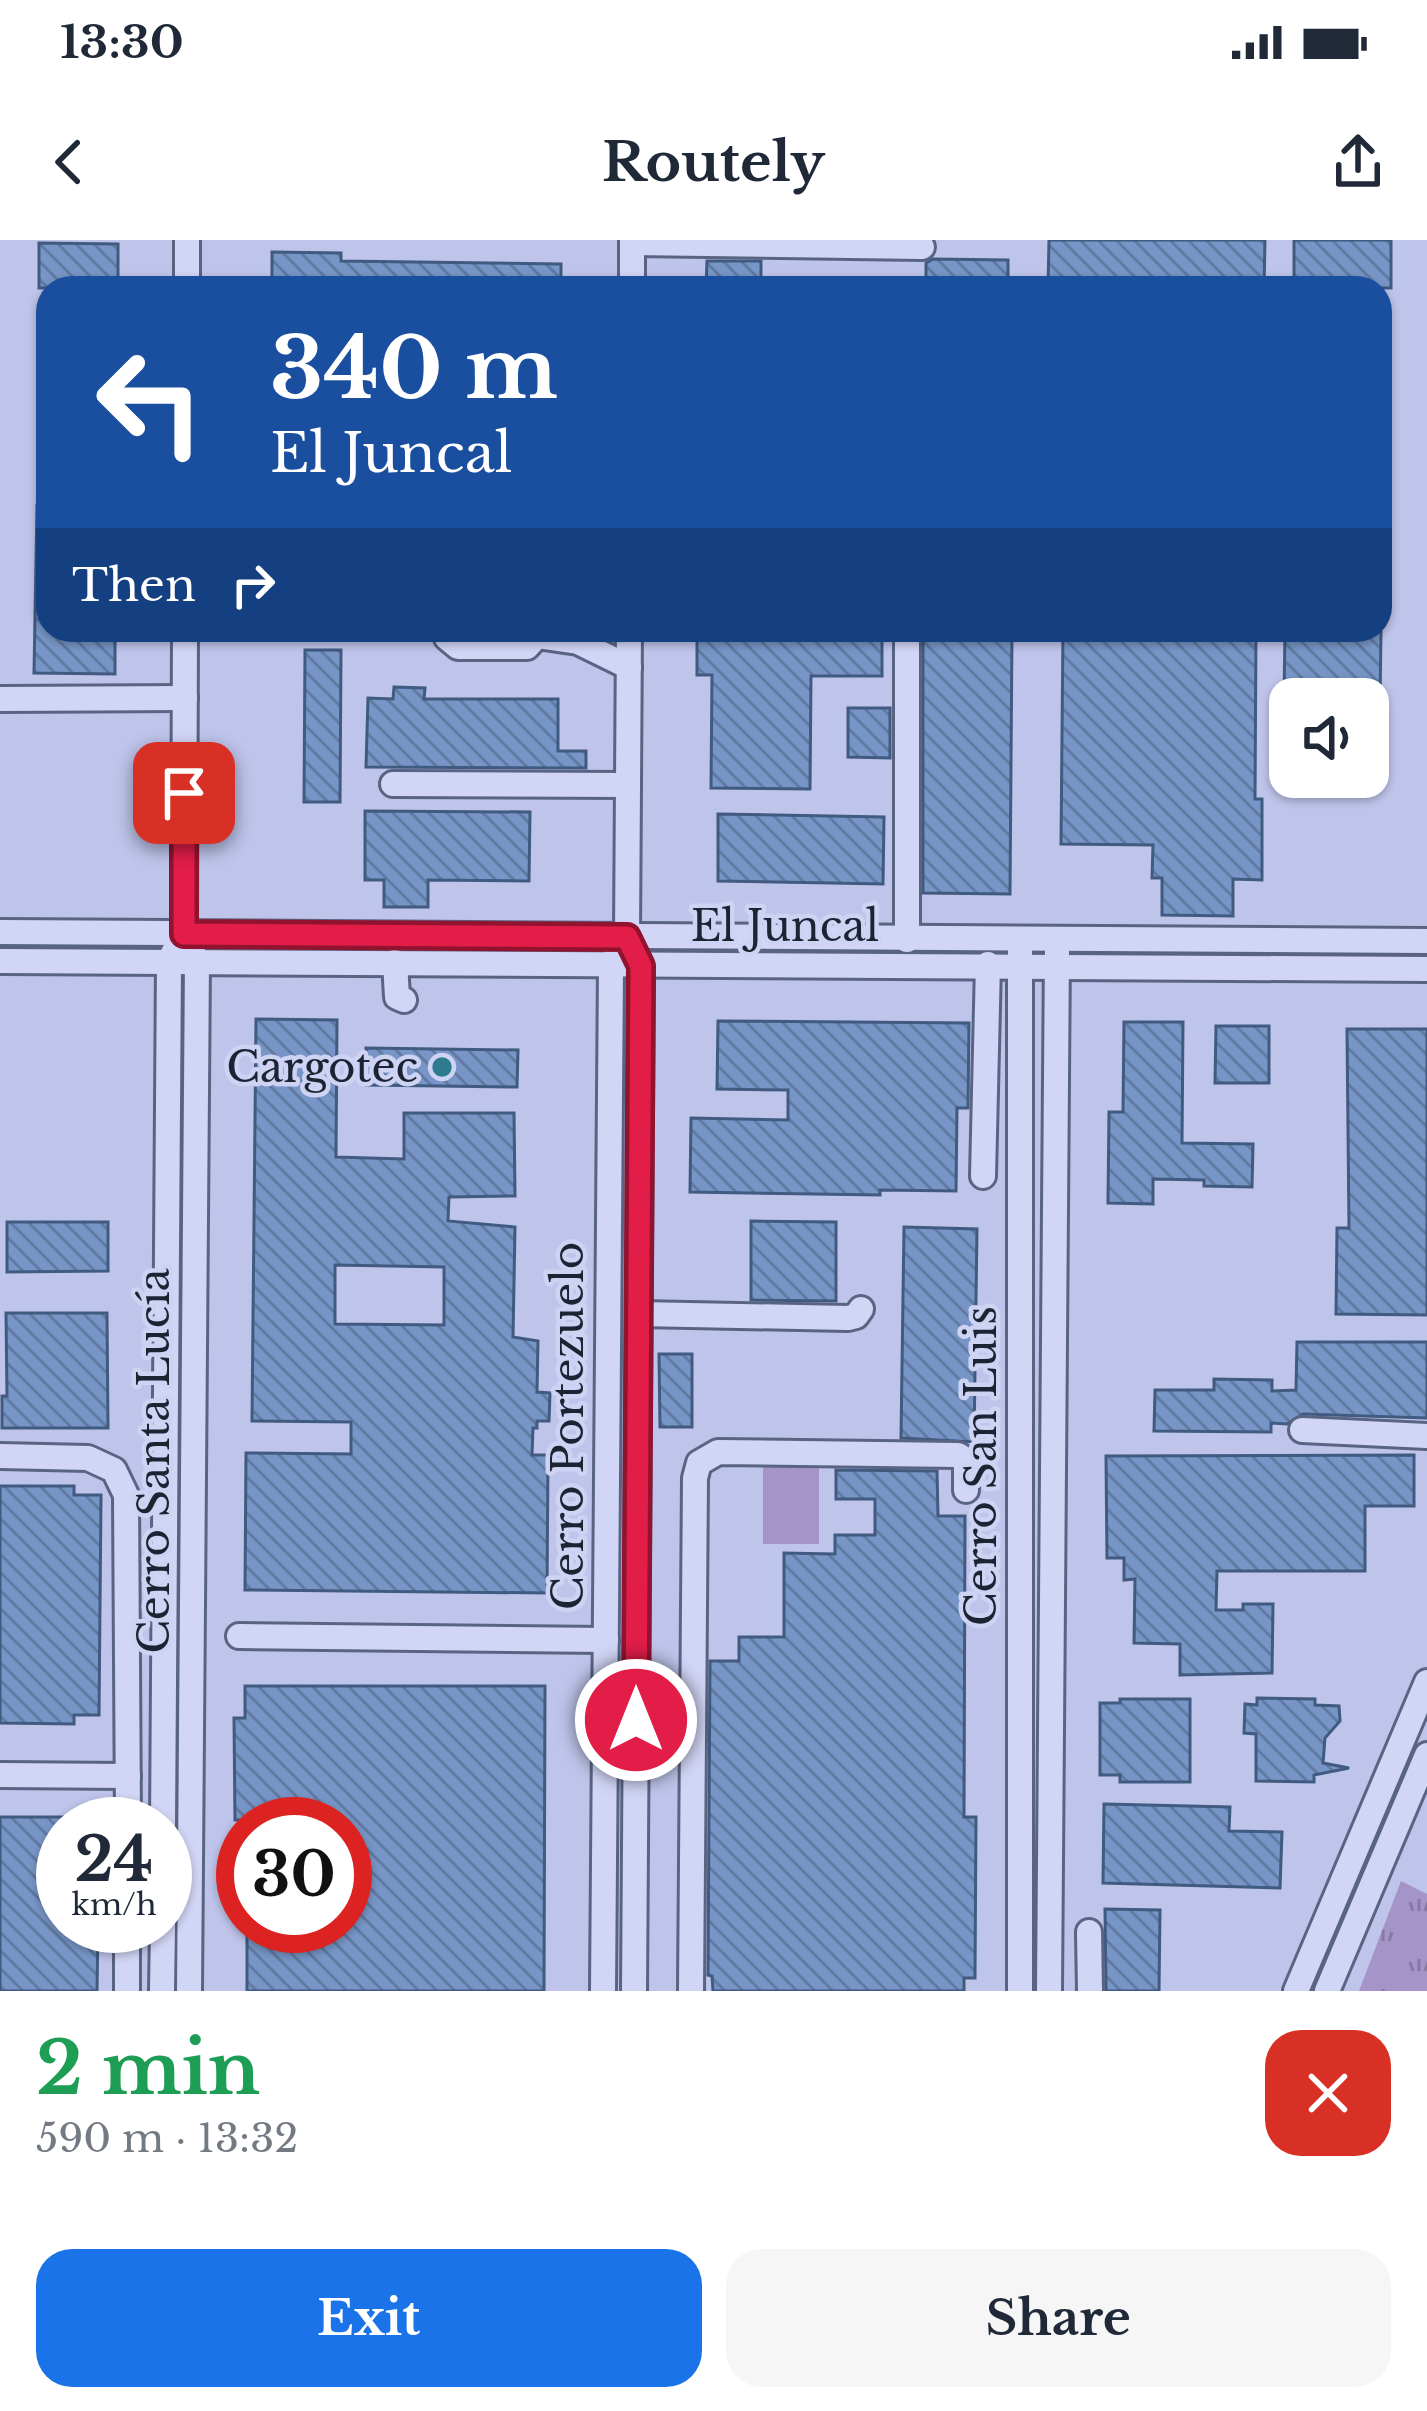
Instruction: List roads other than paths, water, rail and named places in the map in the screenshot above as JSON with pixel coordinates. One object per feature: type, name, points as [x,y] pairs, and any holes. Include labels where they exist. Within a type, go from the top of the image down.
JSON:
[{"type":"street","points":[[187,240],[187,276]]},
{"type":"street","points":[[632,276],[632,242],[922,247]]},
{"type":"street","name":"Cerro Santa Lucía","points":[[185,642],[184,934],[197,962],[189,1991]]},
{"type":"street","points":[[450,642],[471,654],[531,643],[578,642],[629,667]]},
{"type":"street","name":"Cerro Portezuelo","points":[[629,642],[627,937],[641,966],[634,1991]]},
{"type":"street","points":[[907,940],[908,642]]},
{"type":"street","points":[[0,699],[185,698]]},
{"type":"street","points":[[393,784],[628,785]]},
{"type":"street","name":"El Juncal","points":[[0,932],[907,940],[1020,952],[1427,969]]},
{"type":"street","name":"Cerro Santa Lucía","points":[[164,1797],[169,961],[184,934]]},
{"type":"street","name":"Cerro Portezuelo","points":[[603,1991],[611,966],[627,937]]},
{"type":"street","name":"El Juncal","points":[[1057,953],[1427,941]]},
{"type":"street","name":"El Juncal","points":[[0,961],[988,964],[1020,952]]},
{"type":"street","name":"Cerro San Luis","points":[[1020,952],[1020,1991]]},
{"type":"street","name":"Cerro San Luis","points":[[1049,1991],[1057,953]]},
{"type":"street","points":[[395,962],[397,997],[404,1000]]},
{"type":"street","points":[[983,1176],[988,964]]},
{"type":"street","points":[[639,1314],[848,1318],[861,1309]]},
{"type":"street","points":[[1302,1430],[1427,1436]]},
{"type":"street","points":[[691,1991],[697,1467],[704,1457],[718,1452],[958,1455],[966,1460],[966,1490]]},
{"type":"street","points":[[0,1456],[88,1459],[114,1470],[126,1495],[128,1797]]},
{"type":"street","points":[[239,1636],[606,1640]]},
{"type":"street","points":[[1296,1991],[1427,1682]]},
{"type":"street","points":[[1327,1991],[1427,1755]]},
{"type":"street","points":[[0,1775],[128,1776]]},
{"type":"street","points":[[1090,1932],[1090,1991]]},
{"type":"street","points":[[127,1953],[127,1991]]},
{"type":"street","points":[[162,1991],[163,1953]]},
{"type":"place","name":"Cargotec","points":[[442,1067]]}]
